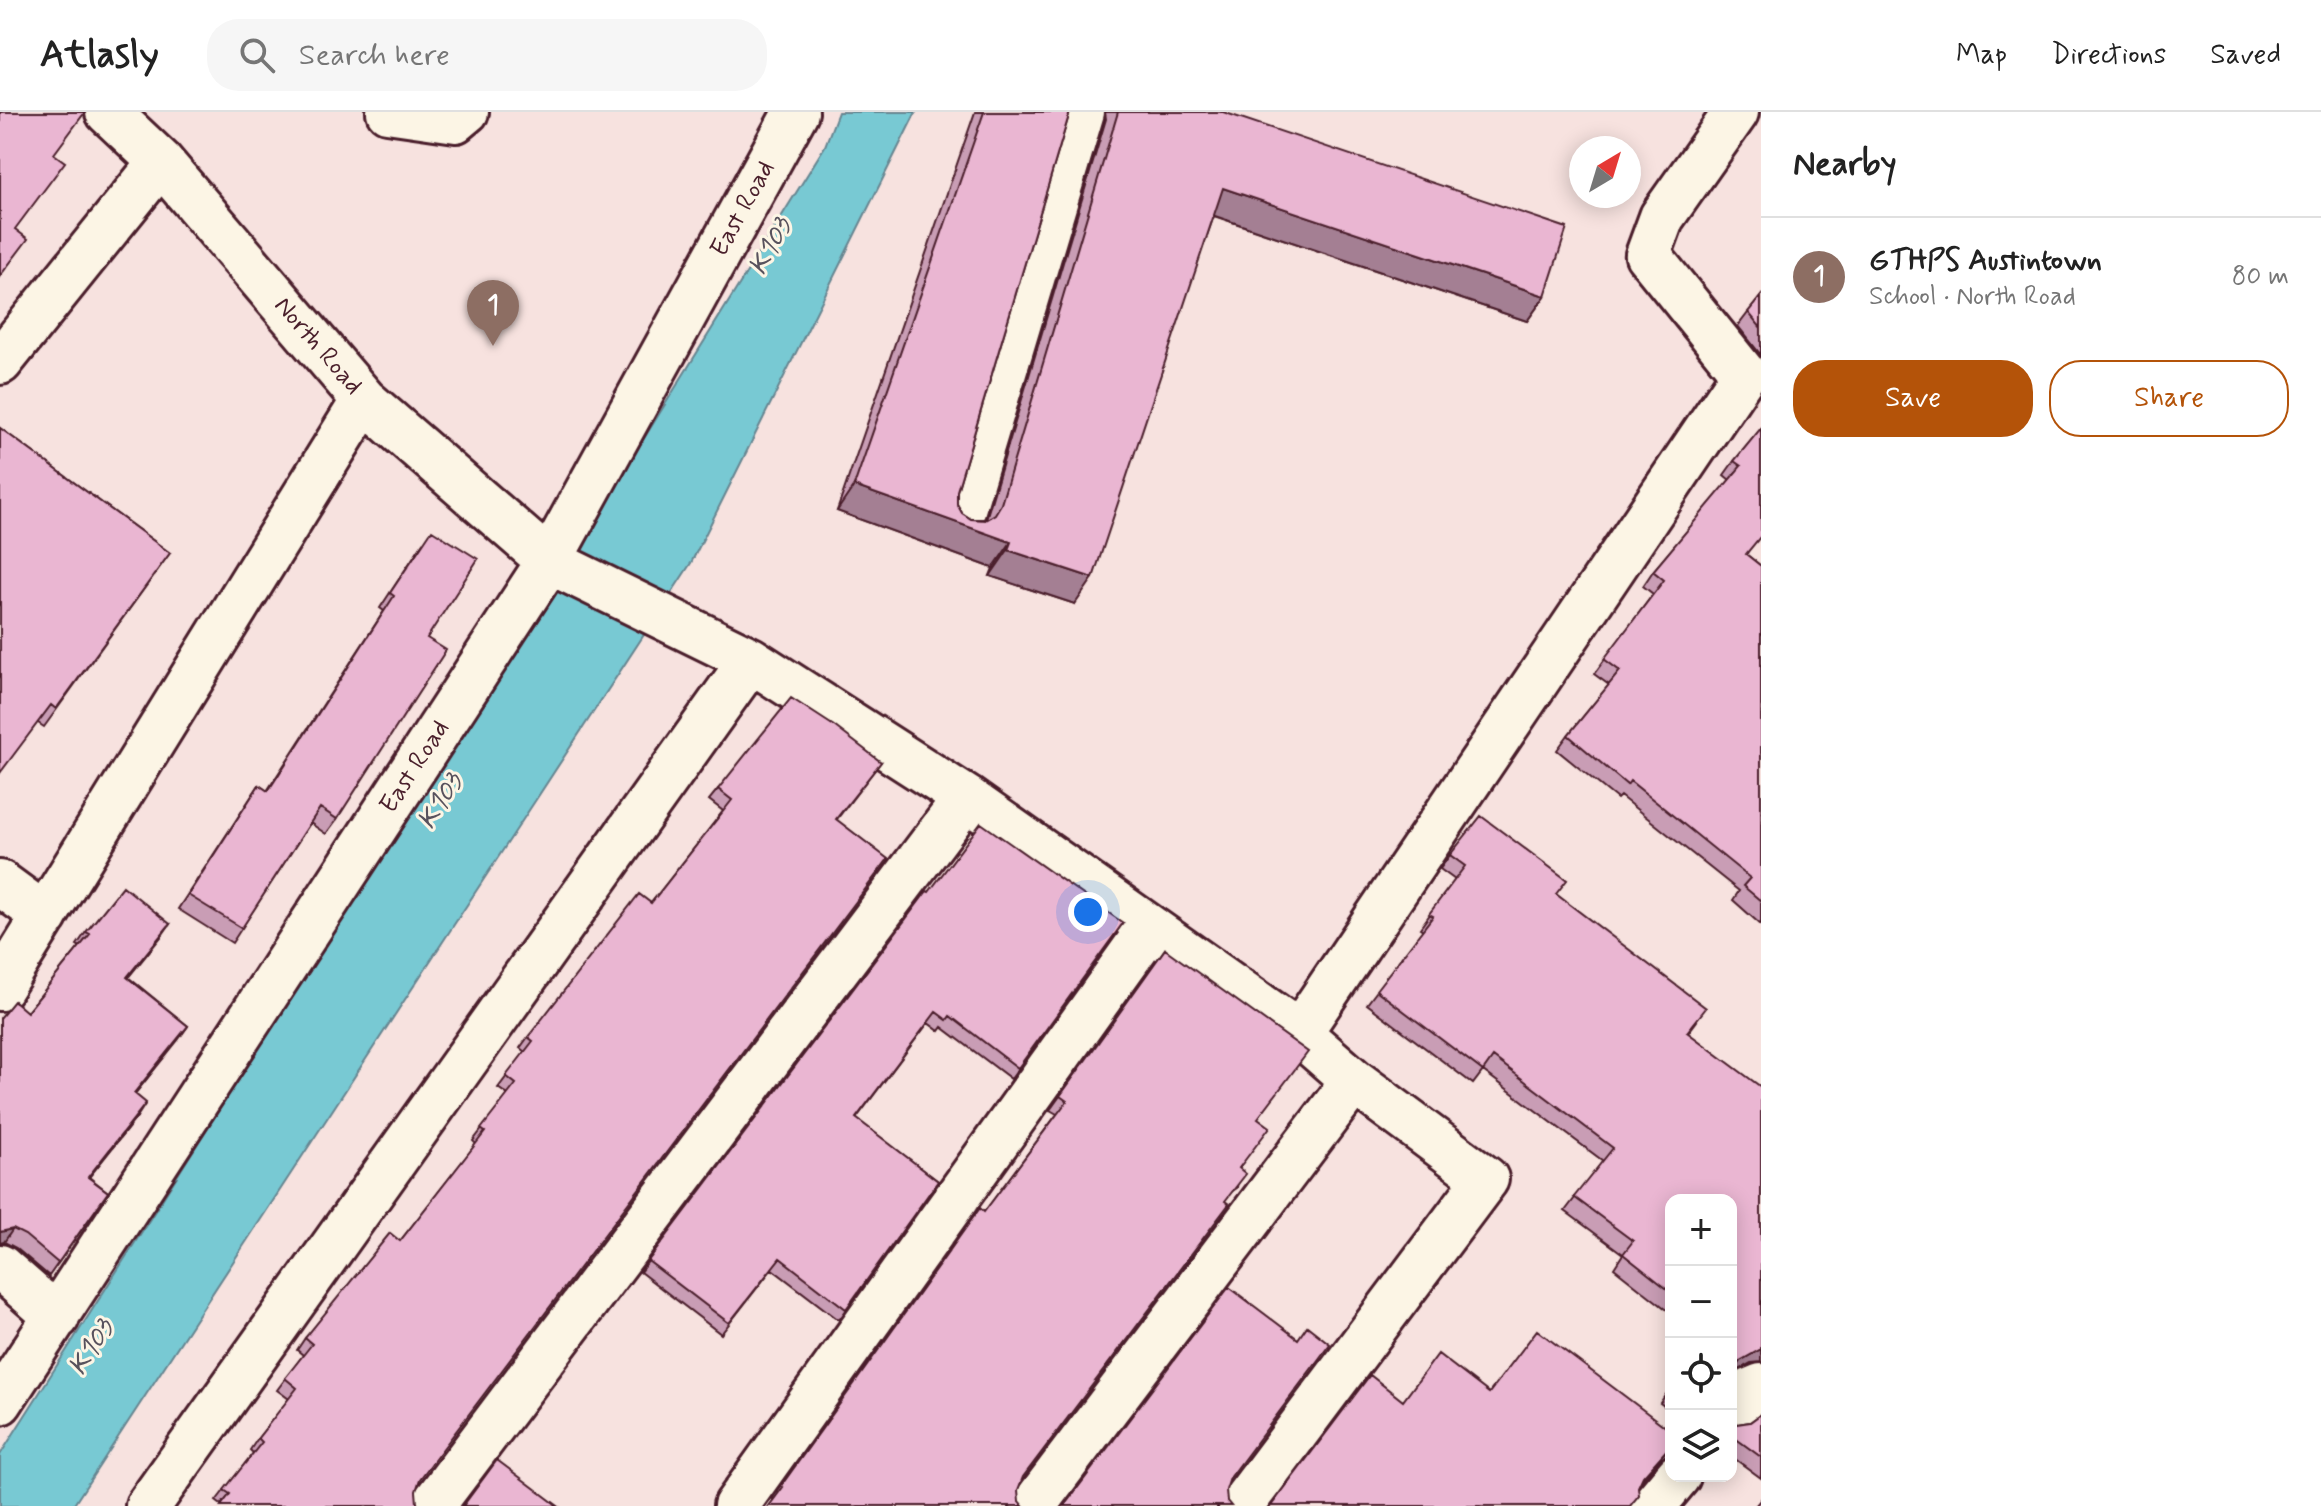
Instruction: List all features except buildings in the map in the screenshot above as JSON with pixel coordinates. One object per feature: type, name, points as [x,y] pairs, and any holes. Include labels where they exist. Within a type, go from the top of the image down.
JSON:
[{"type":"street","name":"North Road","points":[[108,112],[161,162],[364,400],[549,561],[751,660],[966,798],[1299,1033],[1354,1081],[1486,1179],[1241,1506]]},
{"type":"street","name":"East Road","points":[[0,1402],[549,561],[796,112]]},
{"type":"street","points":[[1299,1033],[1744,374],[1648,255],[1662,217],[1736,112]]},
{"type":"street","points":[[0,362],[161,162]]},
{"type":"street","points":[[0,988],[364,400]]},
{"type":"street","points":[[148,1506],[751,660]]},
{"type":"street","points":[[432,1506],[966,798]]},
{"type":"street","points":[[0,883],[45,916]]},
{"type":"street","points":[[736,1506],[1149,929]]},
{"type":"street","points":[[1033,1506],[1354,1081]]},
{"type":"street","points":[[0,1267],[57,1317]]},
{"type":"street","points":[[1733,1410],[1749,1391],[1761,1386]]},
{"type":"street","points":[[1653,1506],[1673,1482]]},
{"type":"lane","points":[[387,112],[456,122],[468,112]]},
{"type":"lane","points":[[961,523],[1084,112]]},
{"type":"water","name":"K103","points":[[838,112],[916,112],[691,563],[73,1506],[0,1506],[0,1455],[586,532],[825,146]]},
{"type":"place","name":"GTHPS Austintown","points":[[493,346]]}]
